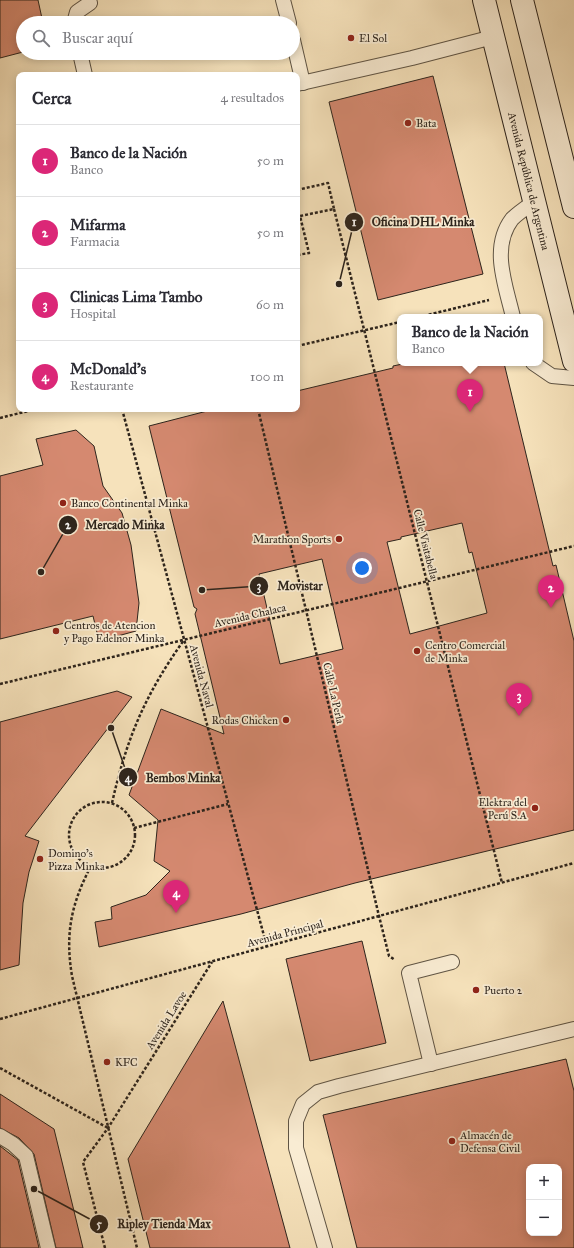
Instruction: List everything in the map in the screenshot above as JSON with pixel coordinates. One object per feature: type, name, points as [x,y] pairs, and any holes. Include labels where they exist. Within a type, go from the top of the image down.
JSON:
[{"type":"main road","name":"Avenida República de Argentina","points":[[484,0],[574,361]]},
{"type":"main road","points":[[522,0],[570,175],[574,207]]},
{"type":"lane","points":[[284,0],[287,16]]},
{"type":"lane","points":[[77,16],[78,12],[90,4]]},
{"type":"lane","points":[[300,84],[412,58],[493,37]]},
{"type":"lane","points":[[82,60],[84,72]]},
{"type":"lane","points":[[296,60],[298,72]]},
{"type":"lane","points":[[512,314],[499,258],[500,251],[503,238],[513,219],[534,202]]},
{"type":"lane","points":[[537,366],[552,376],[574,378]]},
{"type":"lane","points":[[431,1064],[409,973],[452,962]]},
{"type":"lane","points":[[325,1248],[296,1148],[296,1121],[304,1104],[318,1092],[574,1029]]},
{"type":"lane","points":[[0,1136],[26,1156],[48,1248]]},
{"type":"path","name":"Calle Visitabella","points":[[300,189],[328,183],[502,883]]},
{"type":"path","points":[[300,254],[309,253],[300,216],[334,209]]},
{"type":"path","points":[[300,345],[397,323]]},
{"type":"path","points":[[0,418],[24,412]]},
{"type":"path","name":"Avenida Naval","points":[[123,412],[266,947]]},
{"type":"path","name":"Calle La Perla","points":[[259,412],[389,956],[409,973]]},
{"type":"path","name":"Avenida Chalaca","points":[[0,684],[574,546]]},
{"type":"path","points":[[112,803],[120,768],[137,720],[163,669],[184,639]]},
{"type":"path","points":[[101,801],[112,803],[122,808],[130,817],[134,828],[135,839],[131,850],[124,859],[114,866],[103,868],[92,866],[82,861],[74,852],[70,842],[69,830],[73,819],[80,810],[89,804],[101,801]]},
{"type":"path","points":[[134,828],[228,804]]},
{"type":"path","name":"Avenida Principal","points":[[0,1019],[574,863]]},
{"type":"path","points":[[92,866],[80,886],[75,901],[69,931],[68,954],[137,1248]]},
{"type":"path","name":"Avenida Lavoe","points":[[104,1248],[83,1162],[108,1128],[212,961]]},
{"type":"path","points":[[0,1068],[108,1128]]},
{"type":"building","points":[[0,0],[38,0],[41,16],[16,16],[16,54],[0,58]]},
{"type":"building","points":[[433,76],[483,274],[378,300],[329,102]]},
{"type":"building","points":[[397,365],[505,366],[553,566],[556,565],[574,641],[574,830],[355,883],[241,914],[99,947],[95,922],[112,919],[111,907],[146,895],[170,871],[154,861],[158,820],[129,795],[161,709],[224,734],[195,614],[197,609],[194,607],[149,426],[203,412],[300,412],[300,390],[393,368],[393,366]],"holes":[[[462,523],[469,553],[472,552],[487,613],[410,634],[387,542],[401,539],[401,537]],[[322,559],[343,649],[280,664],[259,574]]]},
{"type":"building","points":[[76,430],[94,446],[103,486],[122,513],[131,545],[139,603],[136,631],[99,641],[93,616],[0,639],[0,476],[43,465],[36,439]]},
{"type":"building","points":[[117,691],[132,697],[25,836],[39,841],[29,872],[23,903],[19,965],[0,970],[0,722]]},
{"type":"building","points":[[362,941],[386,1043],[310,1061],[286,959]]},
{"type":"building","points":[[223,1001],[290,1248],[150,1248],[128,1159]]},
{"type":"building","name":"Almacén de Defensa Civil","points":[[566,1059],[574,1091],[574,1248],[357,1248],[323,1115]]},
{"type":"building","points":[[0,1094],[54,1129],[83,1248],[56,1248],[34,1154],[19,1138],[0,1128]]},
{"type":"building","points":[[0,1146],[18,1160],[39,1248],[0,1248]]},
{"type":"place","name":"El Sol","points":[[351,38]]},
{"type":"place","name":"Bata","points":[[408,123]]},
{"type":"place","name":"Oficina DHL Minka","points":[[339,284]]},
{"type":"place","name":"Banco de la Nación","points":[[470,412]]},
{"type":"place","name":"Banco Continental Minka","points":[[63,503]]},
{"type":"place","name":"Marathon Sports","points":[[339,539]]},
{"type":"place","name":"Mercado Minka","points":[[41,572]]},
{"type":"place","name":"Movistar","points":[[202,590]]},
{"type":"place","name":"Mifarma","points":[[551,608]]},
{"type":"place","name":"Centros de Atencion y Pago Edelnor Minka","points":[[56,631]]},
{"type":"place","name":"Centro Comercial de Minka","points":[[417,651]]},
{"type":"place","name":"Clinicas Lima Tambo","points":[[519,716]]},
{"type":"place","name":"Rodas Chicken","points":[[286,720]]},
{"type":"place","name":"Bembos Minka","points":[[111,728]]},
{"type":"place","name":"Elektra del Perú S.A","points":[[535,808]]},
{"type":"place","name":"Domino's Pizza Minka","points":[[40,859]]},
{"type":"place","name":"McDonald's","points":[[176,913]]},
{"type":"place","name":"Puerto 2","points":[[476,990]]},
{"type":"place","name":"KFC","points":[[107,1062]]},
{"type":"place","name":"Almacén de Defensa Civil","points":[[452,1141]]},
{"type":"place","name":"Ripley Tienda Max","points":[[34,1189]]}]
